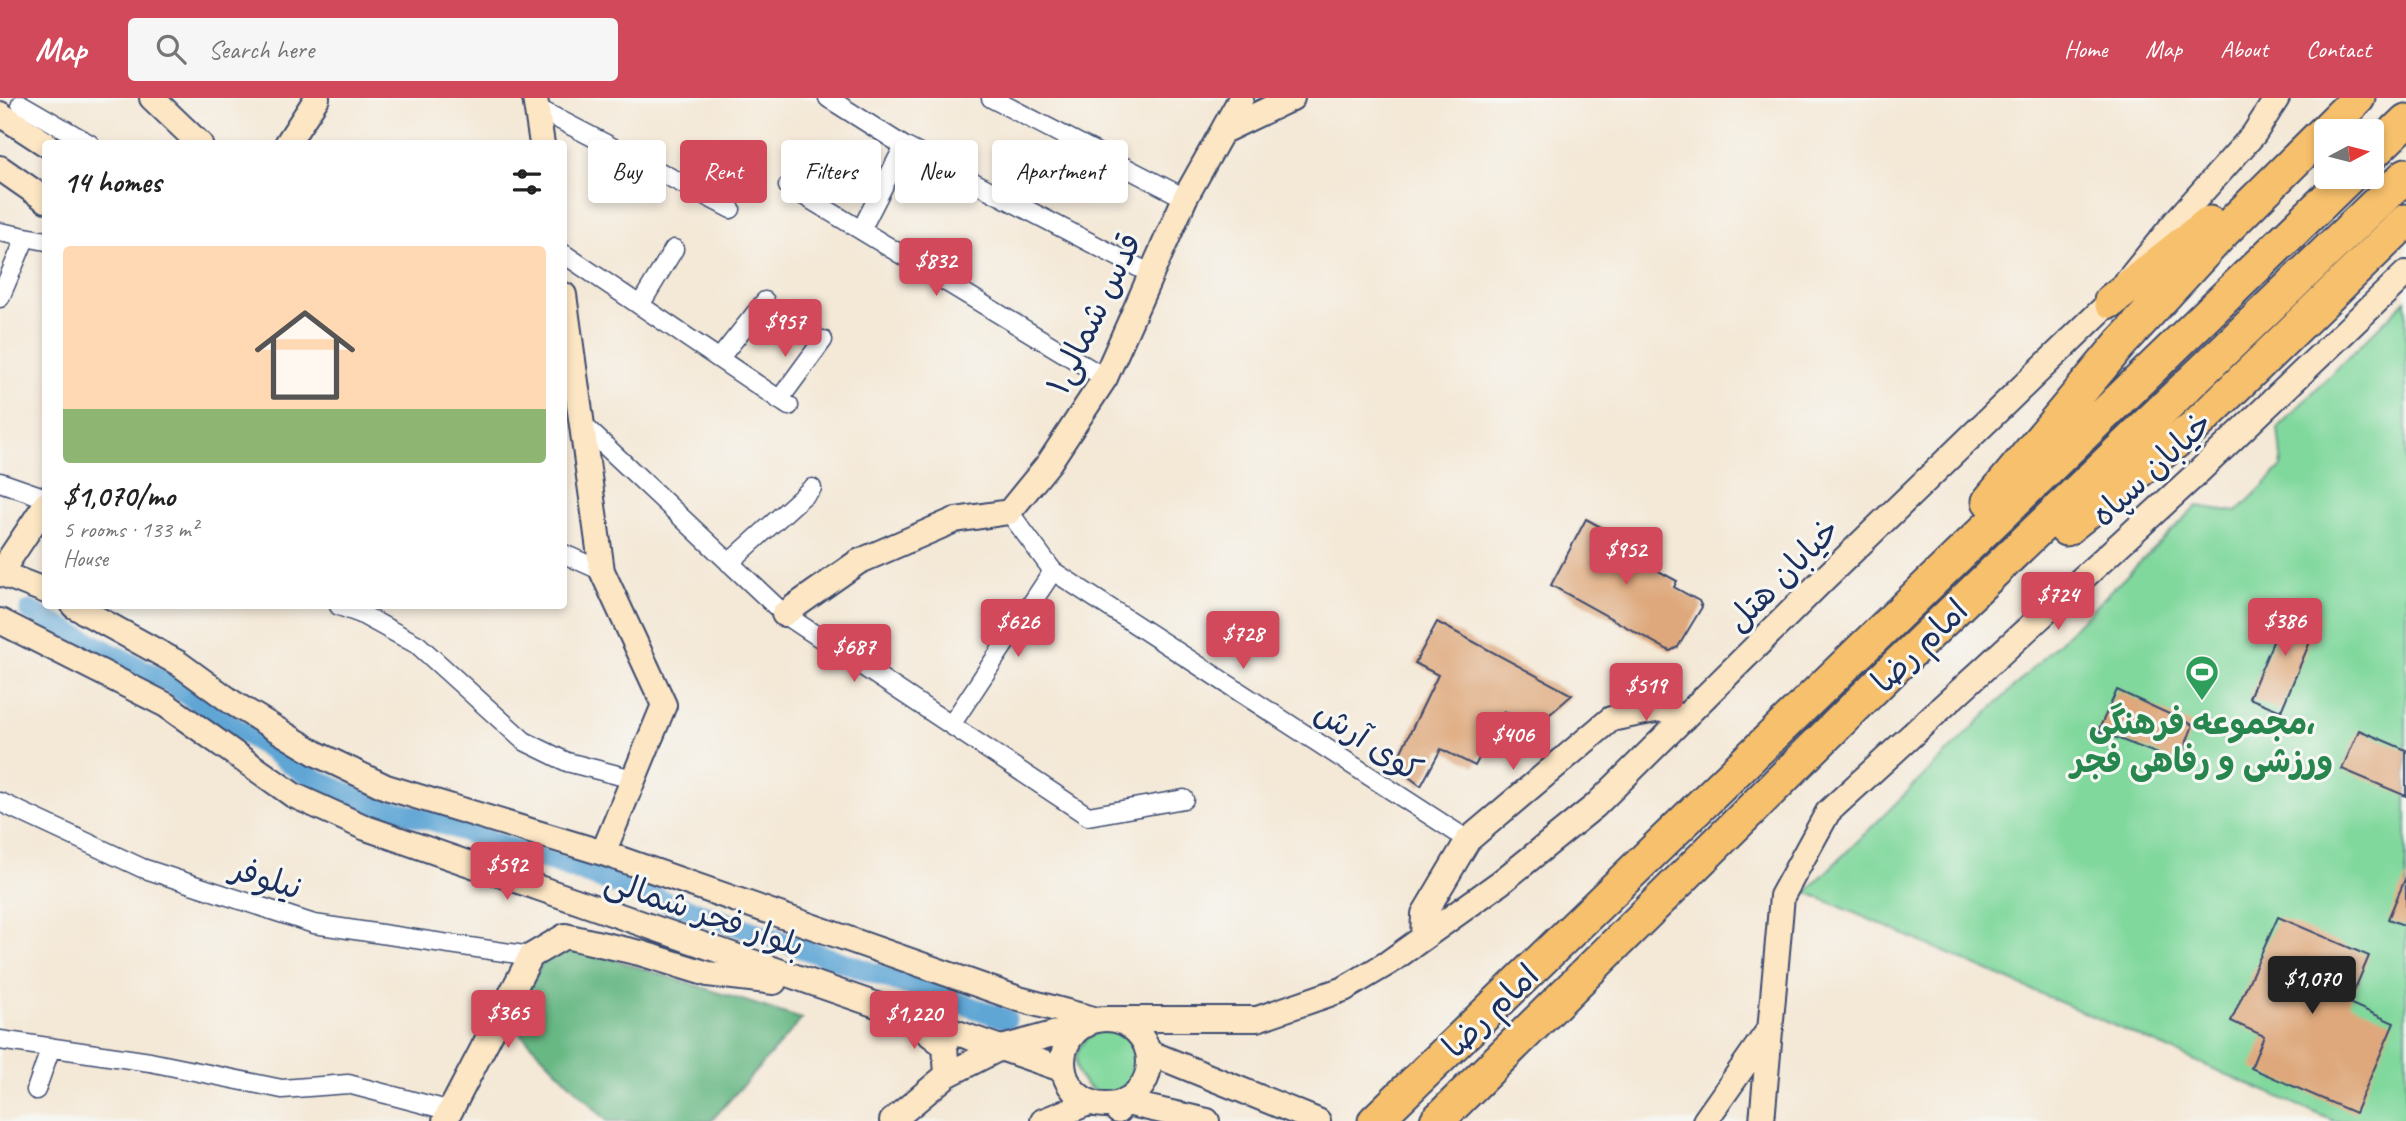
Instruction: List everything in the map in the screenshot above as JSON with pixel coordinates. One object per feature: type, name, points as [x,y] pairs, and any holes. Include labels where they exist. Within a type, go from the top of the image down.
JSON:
[{"type":"highway","points":[[2337,119],[2358,98]]},
{"type":"highway","points":[[2384,142],[2406,121]]},
{"type":"highway","points":[[2111,301],[2314,141]]},
{"type":"highway","points":[[1873,640],[2120,344],[2224,231],[2314,142]]},
{"type":"highway","name":"امام رضا","points":[[1437,1121],[1895,667],[2406,175]]},
{"type":"highway","name":"امام رضا","points":[[1380,1116],[2337,189]]},
{"type":"highway","points":[[1895,667],[2194,427],[2406,221]]},
{"type":"main road","points":[[152,98],[196,140]]},
{"type":"main road","points":[[290,140],[317,98]]},
{"type":"main road","name":"قدس شمالی۱","points":[[1009,512],[1049,463],[1105,378],[1185,198],[1241,98]]},
{"type":"main road","points":[[1223,131],[1293,98]]},
{"type":"main road","name":"خیابان هتل","points":[[1098,1021],[1257,1019],[1344,989],[1388,963],[1502,882],[1595,806],[2111,301],[2176,221],[2255,134],[2277,98]]},
{"type":"main road","points":[[536,103],[541,140]]},
{"type":"main road","points":[[14,108],[42,140]]},
{"type":"main road","points":[[0,168],[42,197]]},
{"type":"main road","name":"خیابان سپاه","points":[[1762,1121],[1782,896],[1828,812],[2193,477],[2406,273]]},
{"type":"main road","points":[[567,319],[602,570],[664,705],[603,853]]},
{"type":"main road","points":[[42,511],[0,573],[42,589]]},
{"type":"main road","points":[[784,614],[858,562],[955,520],[1009,512]]},
{"type":"main road","name":"بلوار فجر شمالی","points":[[80,609],[178,663],[233,703],[317,754],[386,787],[603,853],[1019,999],[1098,1021]]},
{"type":"main road","name":"بلوار فجر شمالی","points":[[0,621],[166,705],[293,794],[366,828],[1064,1070]]},
{"type":"main road","points":[[1423,938],[1423,914],[1468,840],[1611,719],[1660,709],[1684,718]]},
{"type":"main road","points":[[448,1116],[531,956],[565,936],[640,953],[708,974],[820,987]]},
{"type":"main road","points":[[905,1015],[945,1046],[947,1075]]},
{"type":"main road","points":[[1098,1021],[1077,1031],[1068,1043],[1064,1056],[1064,1070],[1069,1084],[1078,1095],[1118,1112],[1207,1121]]},
{"type":"main road","points":[[892,1121],[947,1075],[998,1049],[1098,1021],[1122,1023],[1134,1029],[1148,1052],[1149,1064],[1141,1087],[1118,1112]]},
{"type":"main road","name":"خیابان سپاه","points":[[1705,1121],[1771,1026]]},
{"type":"main road","points":[[1148,1052],[1318,1121]]},
{"type":"main road","points":[[1043,1121],[1091,1102]]},
{"type":"street","points":[[828,98],[895,140]]},
{"type":"street","points":[[991,98],[1185,198]]},
{"type":"street","points":[[536,103],[731,209]]},
{"type":"street","points":[[14,108],[82,140]]},
{"type":"street","points":[[861,230],[895,164]]},
{"type":"street","points":[[978,184],[1151,274]]},
{"type":"street","points":[[816,203],[1105,378]]},
{"type":"street","points":[[0,232],[42,241]]},
{"type":"street","points":[[0,298],[25,239]]},
{"type":"street","points":[[640,305],[674,249]]},
{"type":"street","points":[[567,256],[784,403],[822,340]]},
{"type":"street","points":[[719,359],[765,301]]},
{"type":"street","points":[[580,422],[784,614],[1088,816],[1184,799]]},
{"type":"street","points":[[0,482],[42,497]]},
{"type":"street","points":[[729,563],[812,488]]},
{"type":"street","name":"کوی آرش","points":[[1009,512],[1054,571],[1468,840]]},
{"type":"street","points":[[567,555],[602,570]]},
{"type":"street","points":[[951,725],[1054,571]]},
{"type":"street","points":[[347,609],[418,645],[524,741],[567,762],[634,779]]},
{"type":"street","name":"نیلوفر","points":[[0,802],[142,868],[314,924],[531,956]]},
{"type":"street","points":[[0,1040],[150,1062],[282,1089],[348,1084],[448,1116]]},
{"type":"street","points":[[36,1090],[51,1047]]},
{"type":"green space","name":"مجموعه فرهنگی، ورزشی و رفاهی فجر","points":[[2406,300],[2406,1121],[2334,1121],[1806,892],[2197,506],[2237,512],[2282,467],[2278,427]]},
{"type":"green space","points":[[568,945],[802,1019],[711,1121],[607,1121],[510,1023],[546,956]]},
{"type":"green space","points":[[1107,1031],[1119,1033],[1129,1040],[1136,1050],[1136,1074],[1129,1084],[1119,1091],[1107,1093],[1095,1091],[1085,1084],[1078,1074],[1076,1062],[1078,1050],[1085,1040],[1095,1033]]},
{"type":"building","points":[[1586,519],[1656,557],[1651,567],[1677,581],[1674,587],[1699,601],[1702,607],[1678,647],[1670,651],[1551,585]]},
{"type":"building","points":[[2289,604],[2320,618],[2281,711],[2249,698]]},
{"type":"building","points":[[1437,622],[1572,695],[1535,727],[1504,711],[1475,766],[1441,749],[1421,786],[1394,766],[1438,675],[1415,663]]},
{"type":"building","points":[[2117,690],[2193,725],[2179,762],[2098,731]]},
{"type":"building","points":[[2359,730],[2406,750],[2406,796],[2342,769]]},
{"type":"building","points":[[2406,877],[2406,926],[2388,919]]},
{"type":"building","points":[[2278,917],[2369,956],[2349,1003],[2394,1023],[2355,1113],[2251,1068],[2264,1036],[2231,1021]]},
{"type":"waterway","points":[[30,611],[171,684],[307,775],[375,806],[434,821],[1006,1019]]},
{"type":"place","name":"مجموعه فرهنگی، ورزشی و رفاهی فجر","points":[[2202,702]]}]
